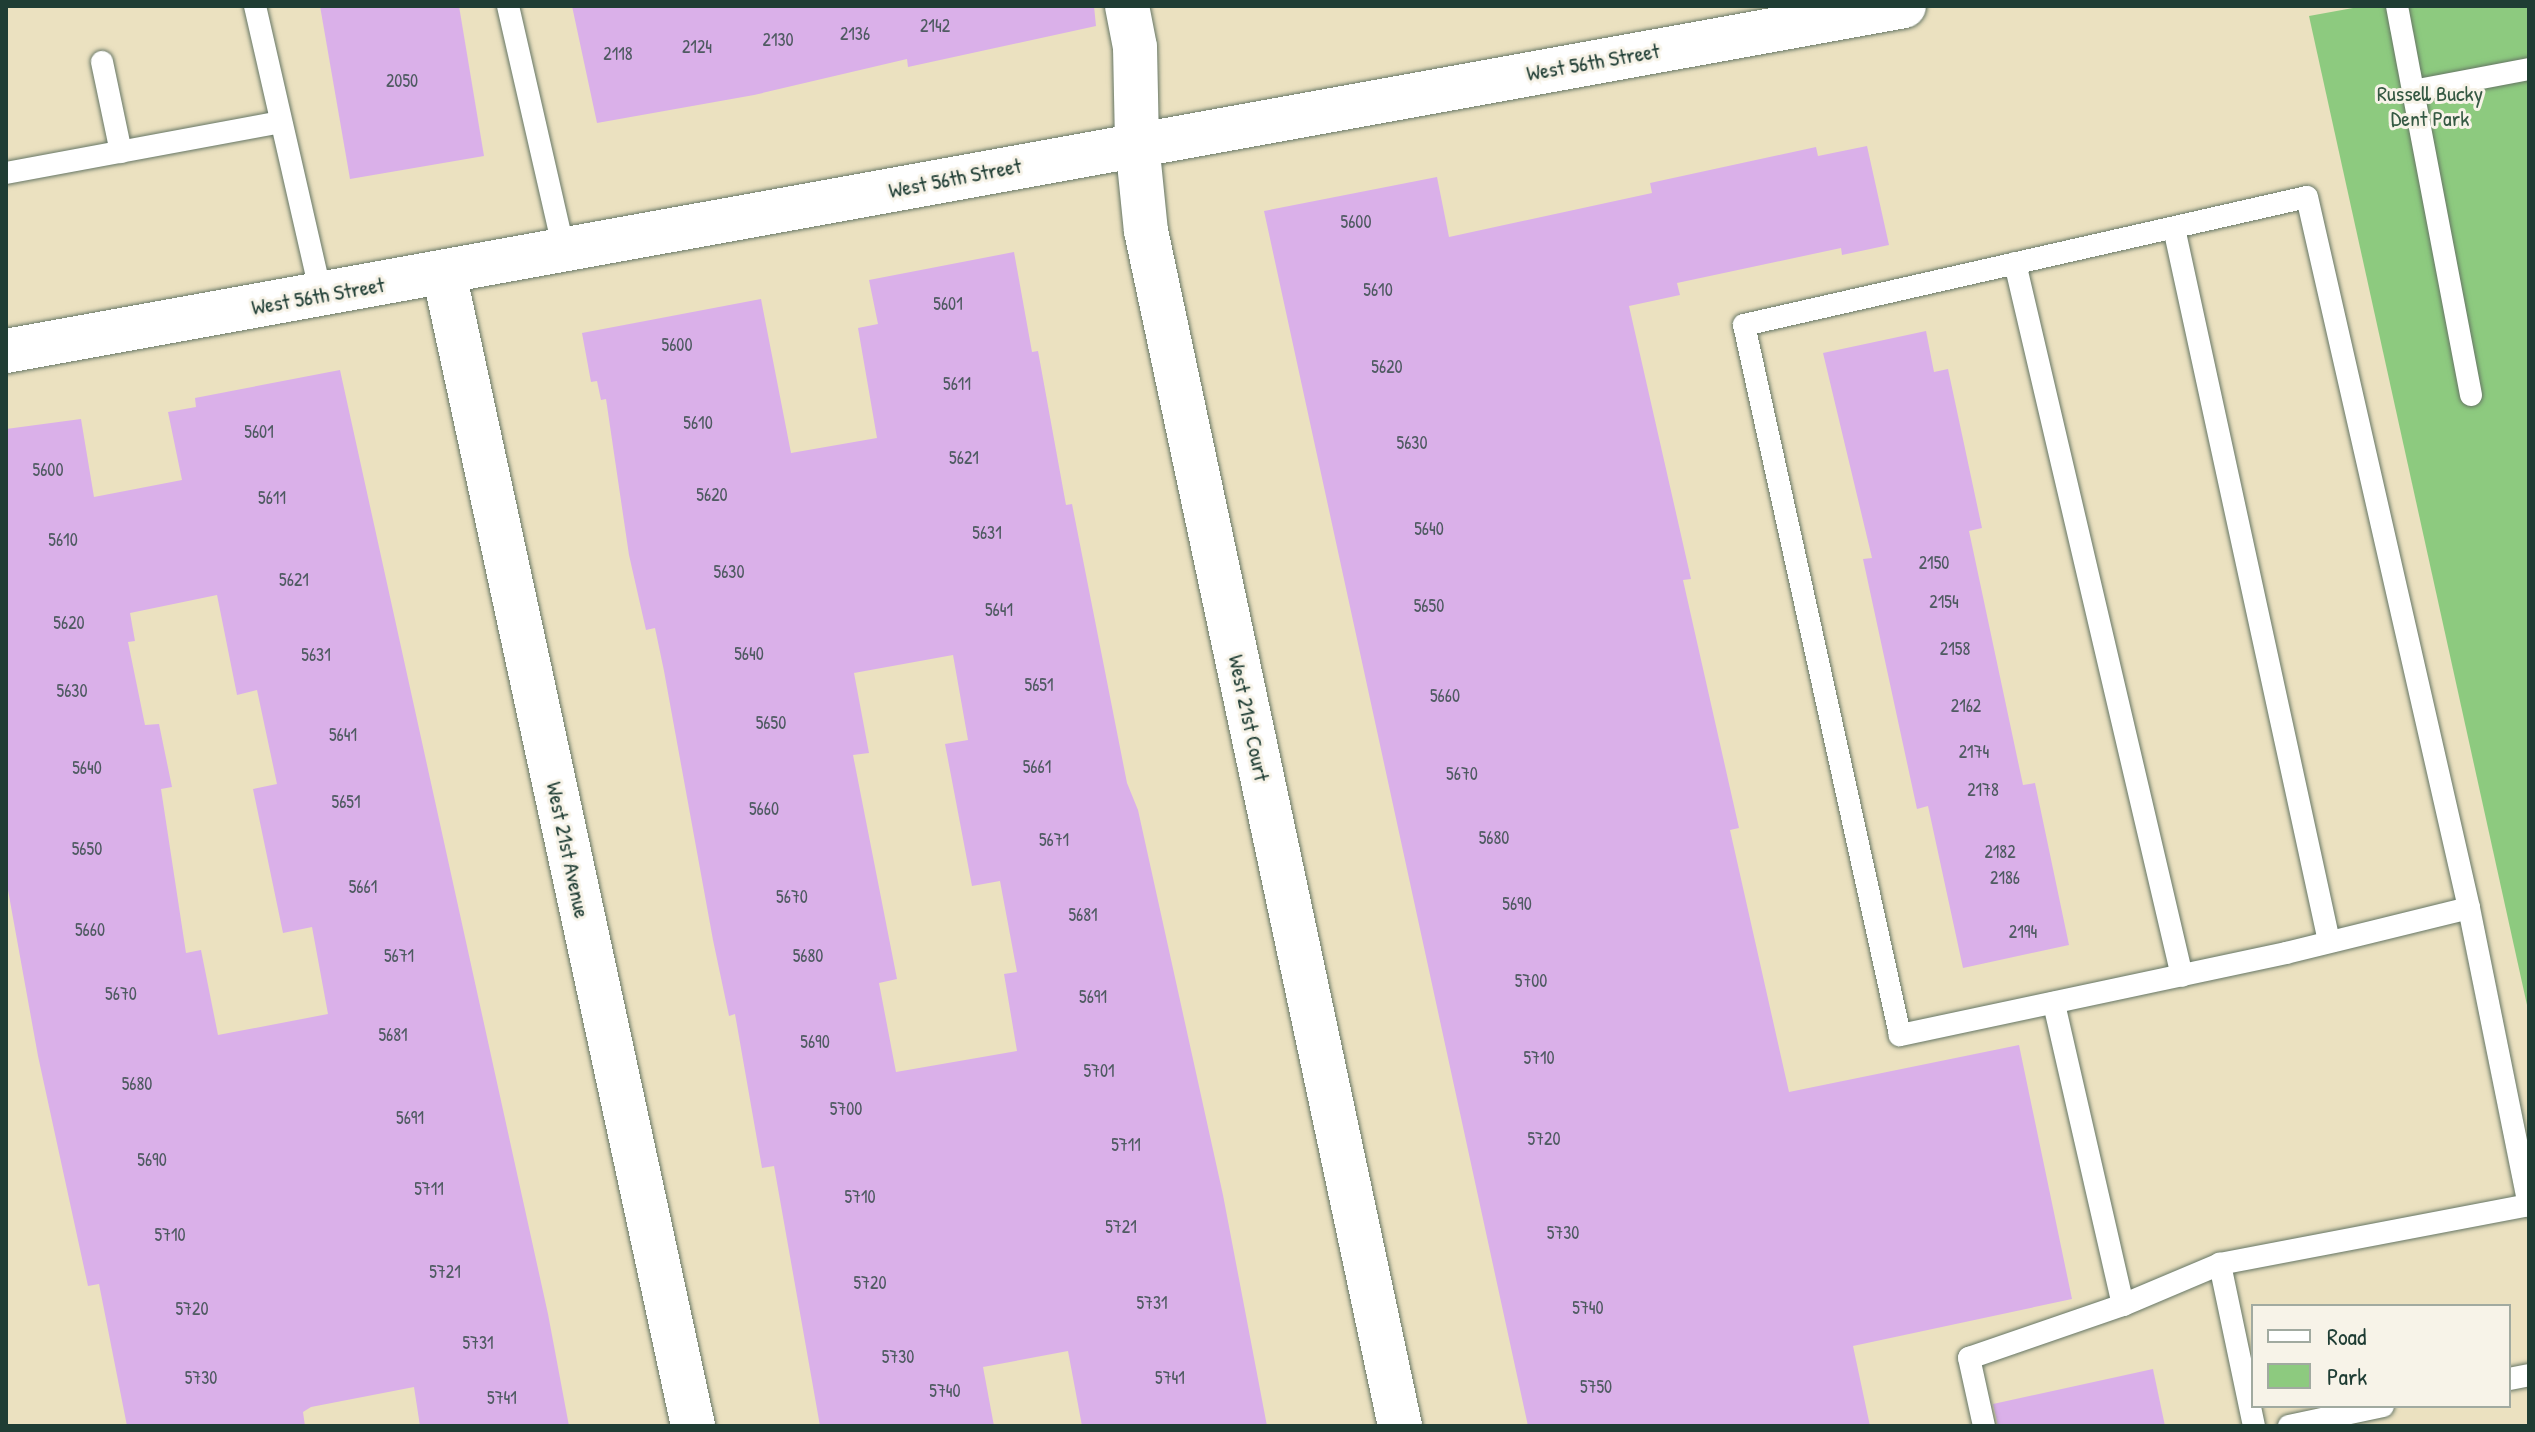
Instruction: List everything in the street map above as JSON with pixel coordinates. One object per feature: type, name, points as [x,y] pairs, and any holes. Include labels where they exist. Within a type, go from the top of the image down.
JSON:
[{"type":"street","name":"West 21st Court","points":[[1127,6],[1135,47],[1137,143],[1146,231],[1400,1426]]},
{"type":"street","name":"West 56th Street","points":[[6,351],[1904,6]]},
{"type":"street","name":"West 21st Avenue","points":[[444,273],[693,1426]]},
{"type":"lane","points":[[255,6],[321,295]]},
{"type":"lane","points":[[508,6],[564,251]]},
{"type":"lane","points":[[2397,6],[2471,395]]},
{"type":"lane","points":[[102,62],[121,152]]},
{"type":"lane","points":[[2413,91],[2529,69]]},
{"type":"lane","points":[[6,173],[280,122]]},
{"type":"lane","points":[[1984,1426],[1969,1358],[2123,1305],[2220,1264],[2529,1206],[2469,908],[2307,197],[1744,325],[1900,1035],[2182,976],[2469,908]]},
{"type":"lane","points":[[2174,228],[2329,941]]},
{"type":"lane","points":[[2015,263],[2182,976]]},
{"type":"lane","points":[[2054,1003],[2123,1305]]},
{"type":"lane","points":[[2220,1264],[2254,1426]]},
{"type":"lane","points":[[2289,1426],[2374,1408]]},
{"type":"green space","name":"Russell Bucky Dent Park","points":[[2364,6],[2529,6],[2529,1014],[2309,16]]},
{"type":"building","points":[[320,6],[459,6],[484,156],[350,179]]},
{"type":"building","points":[[572,6],[1094,6],[1096,26],[908,67],[907,59],[754,95],[597,123]]},
{"type":"building","points":[[1867,146],[1889,245],[1842,255],[1841,248],[1677,283],[1680,295],[1629,306],[1691,579],[1683,580],[1739,828],[1730,830],[1789,1092],[2019,1045],[2072,1299],[1853,1346],[1870,1426],[1528,1426],[1264,211],[1437,177],[1449,237],[1652,193],[1650,183],[1816,147],[1818,156]]},
{"type":"building","points":[[1014,252],[1032,352],[1038,351],[1066,505],[1072,504],[1127,783],[1138,810],[1223,1195],[1267,1426],[1082,1426],[1068,1351],[983,1367],[994,1426],[820,1426],[774,1166],[762,1168],[735,1014],[729,1016],[713,940],[655,628],[646,630],[629,555],[606,399],[601,400],[597,381],[591,382],[582,333],[761,299],[791,453],[877,438],[858,328],[878,324],[869,280]],"holes":[[[953,655],[968,740],[945,744],[972,886],[1000,881],[1017,972],[1004,974],[1017,1051],[896,1072],[879,983],[897,979],[853,755],[869,753],[854,673]]]},
{"type":"building","points":[[1926,331],[1934,372],[1948,369],[1982,528],[1969,531],[2023,785],[2035,783],[2069,945],[1963,968],[1928,806],[1917,809],[1863,559],[1872,558],[1823,353]]},
{"type":"building","points":[[340,370],[548,1314],[569,1426],[420,1426],[414,1387],[311,1407],[303,1412],[305,1426],[127,1426],[99,1284],[88,1286],[38,1056],[6,879],[6,429],[81,419],[94,497],[182,480],[168,412],[196,407],[195,398]],"holes":[[[217,595],[237,695],[257,690],[277,784],[253,789],[283,933],[312,927],[328,1014],[218,1035],[201,950],[186,953],[161,789],[172,787],[159,724],[145,725],[128,642],[135,641],[130,613]]]},
{"type":"building","points":[[2153,1369],[2165,1426],[1998,1426],[1993,1404]]}]
